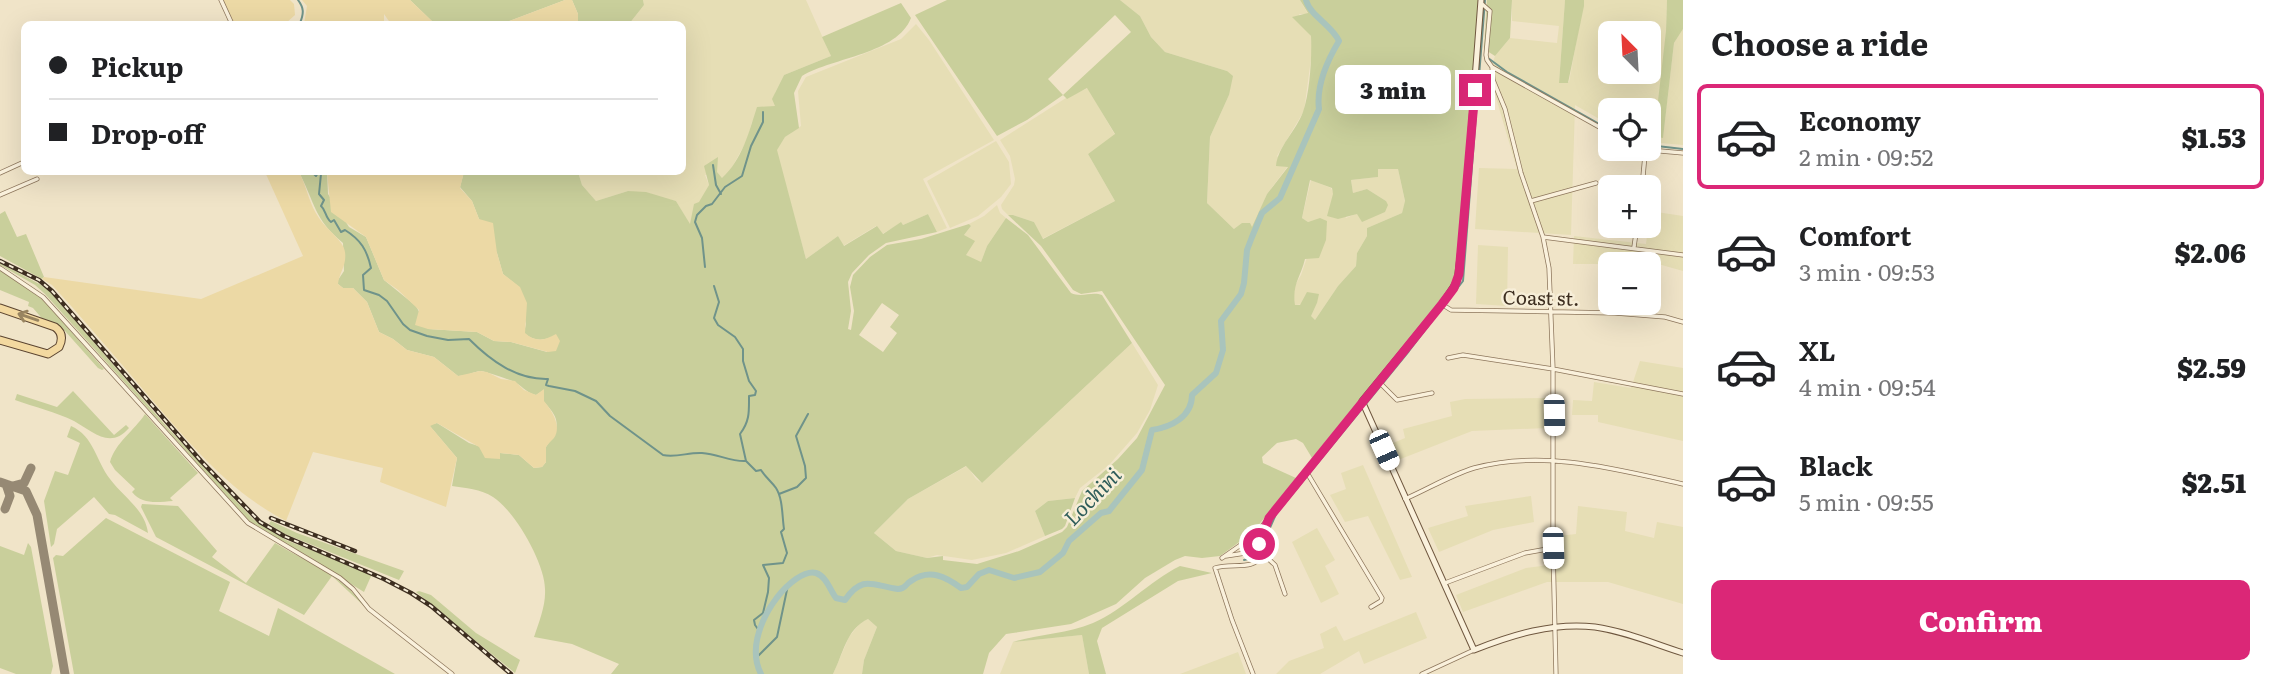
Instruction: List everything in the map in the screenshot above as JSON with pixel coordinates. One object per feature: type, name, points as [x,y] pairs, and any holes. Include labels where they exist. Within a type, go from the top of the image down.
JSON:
[{"type":"main road","points":[[0,308],[55,327],[62,338],[59,347],[48,354],[0,340]]},
{"type":"street","points":[[221,0],[231,21]]},
{"type":"street","points":[[1483,4],[1490,11],[1486,55],[1492,67],[1598,126]]},
{"type":"street","points":[[1269,518],[1259,544],[1252,552],[1222,558],[1255,535],[1454,288],[1459,274],[1483,4]]},
{"type":"street","points":[[1492,67],[1493,80],[1505,109],[1521,173],[1543,237],[1549,268],[1555,461],[1553,548],[1556,674]]},
{"type":"street","points":[[1661,151],[1683,153]]},
{"type":"street","points":[[0,173],[21,163]]},
{"type":"street","points":[[0,194],[37,179]]},
{"type":"street","points":[[1531,201],[1596,183]]},
{"type":"street","points":[[1543,237],[1683,255]]},
{"type":"street","points":[[1634,247],[1635,238]]},
{"type":"street","points":[[0,268],[43,297],[248,523],[340,578],[353,589],[369,610],[452,674]]},
{"type":"street","name":"Coast st.","points":[[1442,304],[1451,310],[1653,316],[1683,322]]},
{"type":"street","points":[[1448,358],[1463,355],[1683,394]]},
{"type":"street","points":[[1378,381],[1397,400],[1432,393]]},
{"type":"street","points":[[1362,401],[1474,650]]},
{"type":"street","points":[[1405,499],[1473,468],[1506,463],[1582,462],[1683,484]]},
{"type":"street","points":[[1306,471],[1382,598],[1371,607]]},
{"type":"street","points":[[1259,544],[1263,554],[1276,565],[1285,594]]},
{"type":"street","points":[[1445,583],[1525,553],[1553,548]]},
{"type":"street","points":[[1253,674],[1215,568],[1251,564],[1263,554]]},
{"type":"street","points":[[1422,674],[1516,634],[1555,628],[1595,627],[1683,653]]},
{"type":"shaded area","points":[[643,0],[806,0],[831,56],[784,75],[775,93],[775,106],[752,122],[747,140],[731,169],[723,179],[717,173],[705,175],[709,185],[690,225],[676,201],[628,191],[596,201],[582,185],[579,175],[686,175],[686,21],[631,21],[644,5]]},
{"type":"shaded area","points":[[1120,0],[1300,0],[1308,14],[1299,14],[1311,36],[1312,51],[1304,111],[1277,156],[1288,166],[1267,194],[1252,229],[1234,229],[1207,203],[1210,137],[1229,95],[1227,71],[1165,52],[1151,37],[1140,16]]},
{"type":"shaded area","points":[[1512,0],[1565,0],[1559,83],[1569,82],[1584,0],[1667,0],[1663,137],[1674,43],[1683,29],[1683,145],[1661,143],[1661,98],[1598,98],[1598,118],[1575,105],[1571,235],[1475,229],[1479,168],[1517,169],[1489,74],[1495,56],[1510,38],[1557,43],[1559,26],[1512,21]]},
{"type":"shaded area","points":[[916,24],[994,140],[923,179],[947,228],[937,232],[928,214],[903,225],[901,223],[882,234],[876,226],[843,246],[838,236],[806,259],[776,150],[785,137],[801,126],[798,91],[806,77],[901,39]]},
{"type":"shaded area","points":[[1088,88],[1115,135],[1088,154],[1115,201],[1042,239],[1034,222],[1008,215],[1002,209],[1001,205],[1015,179],[1010,156],[1000,140],[1066,98]]},
{"type":"shaded area","points":[[996,141],[1009,162],[1011,184],[1001,197],[978,216],[950,228],[927,181]]},
{"type":"shaded area","points":[[1378,169],[1398,169],[1405,202],[1402,213],[1367,228],[1367,236],[1357,253],[1356,266],[1338,286],[1315,320],[1310,317],[1317,303],[1295,305],[1293,289],[1301,275],[1320,219],[1308,222],[1302,218],[1311,180],[1331,188],[1346,218],[1386,201],[1367,189],[1353,193],[1351,180],[1378,177]]},
{"type":"shaded area","points":[[997,205],[1006,218],[987,246],[981,262],[978,262],[966,255],[964,235],[971,226],[969,224]]},
{"type":"shaded area","points":[[1661,213],[1683,216],[1683,271],[1661,265],[1661,252],[1598,252],[1598,264],[1573,264],[1574,236],[1646,244],[1647,238],[1661,238]]},
{"type":"shaded area","points":[[1478,245],[1508,247],[1507,306],[1476,304]]},
{"type":"shaded area","points":[[1132,343],[1158,385],[1150,410],[1137,433],[1109,465],[1080,488],[1075,498],[1048,501],[1035,511],[1045,536],[1006,553],[972,560],[937,555],[927,558],[896,551],[874,533],[908,499],[967,466],[982,483]]},
{"type":"shaded area","points":[[1640,361],[1683,368],[1683,441],[1598,422],[1598,415],[1572,415],[1573,400],[1592,401],[1594,382],[1631,388]]},
{"type":"shaded area","points":[[1548,398],[1548,428],[1472,431],[1393,462],[1386,446],[1405,438],[1403,429],[1452,416],[1450,402],[1465,399]]},
{"type":"shaded area","points":[[1363,465],[1412,577],[1400,580],[1368,516],[1345,522],[1330,495],[1346,489],[1341,473]]},
{"type":"shaded area","points":[[1531,496],[1534,522],[1493,530],[1439,552],[1428,528],[1468,516],[1465,506]]},
{"type":"shaded area","points":[[1578,506],[1627,512],[1625,531],[1654,538],[1657,522],[1683,527],[1683,604],[1608,582],[1547,582],[1463,612],[1456,595],[1526,568],[1557,564],[1558,536],[1576,534]]},
{"type":"shaded area","points":[[1317,528],[1335,560],[1325,566],[1339,594],[1321,603],[1292,542]]},
{"type":"shaded area","points":[[1416,612],[1427,638],[1364,664],[1359,651],[1320,674],[1276,674],[1289,661],[1324,648],[1320,634],[1336,626],[1344,641]]},
{"type":"shaded area","points":[[868,619],[877,627],[864,660],[862,674],[833,674],[849,637],[861,622]]},
{"type":"shaded area","points":[[1082,635],[1089,674],[1000,674],[1013,642]]},
{"type":"shaded area","points":[[1238,652],[1246,674],[1180,674]]},
{"type":"green space","points":[[410,0],[565,0],[509,21],[432,21]]},
{"type":"green space","points":[[572,0],[643,0],[644,5],[631,21],[578,21]]},
{"type":"green space","points":[[947,0],[1120,0],[1140,16],[1151,37],[1165,52],[1227,71],[1233,76],[1229,95],[1210,137],[1207,203],[1234,229],[1242,223],[1250,223],[1252,227],[1267,194],[1288,167],[1276,166],[1277,159],[1303,112],[1307,95],[1311,36],[1292,17],[1308,13],[1300,0],[1478,0],[1469,137],[1455,279],[1445,296],[1312,458],[1303,443],[1296,439],[1277,443],[1262,457],[1263,463],[1296,478],[1253,532],[1220,556],[1185,556],[1175,560],[1145,578],[1116,604],[1071,624],[1006,634],[989,653],[983,674],[862,674],[864,660],[877,627],[868,619],[850,636],[833,674],[611,674],[619,664],[572,644],[534,637],[545,595],[544,578],[534,553],[519,526],[502,504],[488,494],[452,486],[457,458],[429,425],[437,423],[469,443],[500,453],[519,455],[534,468],[542,467],[546,462],[546,447],[557,424],[554,414],[544,402],[544,390],[536,395],[532,394],[515,382],[482,371],[458,376],[434,357],[407,350],[379,332],[367,302],[353,288],[343,288],[338,284],[344,271],[343,243],[326,226],[300,175],[327,175],[328,194],[349,227],[366,237],[384,280],[416,306],[428,329],[477,332],[494,341],[511,342],[547,352],[556,335],[540,340],[524,333],[526,324],[519,287],[503,274],[497,253],[472,201],[460,187],[463,175],[579,175],[582,185],[596,201],[628,191],[646,192],[676,201],[690,224],[694,204],[699,202],[709,185],[704,166],[718,157],[717,172],[722,178],[729,171],[744,145],[757,107],[775,106],[772,99],[784,75],[831,56],[822,37],[901,3],[911,18],[904,30],[893,40],[802,76],[794,93],[799,128],[785,137],[777,150],[806,259],[838,236],[844,246],[877,226],[883,234],[901,222],[903,225],[928,214],[937,232],[886,243],[869,255],[852,273],[848,282],[851,311],[848,329],[851,330],[854,311],[850,287],[853,275],[870,257],[887,245],[921,239],[969,224],[971,226],[964,235],[975,241],[966,255],[981,262],[987,246],[1006,218],[1028,235],[1071,293],[1079,295],[1102,295],[1132,343],[982,483],[966,466],[908,499],[874,533],[896,551],[927,558],[943,556],[943,560],[977,564],[1019,551],[1062,532],[1067,527],[1082,491],[1137,438],[1165,385],[1102,291],[1081,294],[1073,290],[1041,246],[1008,215],[1034,222],[1043,239],[1115,201],[1088,154],[1115,134],[1087,88],[1067,99],[1063,95],[1027,120],[997,136],[915,15]],"holes":[[[1115,15],[1131,32],[1063,95],[1048,79]],[[1378,169],[1398,169],[1405,201],[1402,213],[1367,228],[1367,236],[1357,253],[1356,266],[1338,286],[1315,320],[1311,316],[1319,294],[1307,292],[1300,305],[1295,305],[1294,298],[1305,259],[1319,258],[1326,240],[1327,221],[1320,218],[1308,222],[1302,218],[1310,180],[1332,188],[1327,216],[1338,219],[1357,214],[1362,222],[1385,212],[1388,205],[1367,189],[1353,193],[1351,180],[1378,177]],[[882,303],[899,315],[890,327],[897,333],[883,352],[859,335]]]},
{"type":"green space","points":[[1487,0],[1512,0],[1510,38],[1495,56],[1484,49]]},
{"type":"green space","points":[[1565,0],[1584,0],[1584,6],[1568,83],[1559,83]]},
{"type":"green space","points":[[1667,0],[1683,0],[1683,29],[1674,43],[1663,138],[1661,98],[1658,98]]},
{"type":"green space","points":[[5,211],[17,237],[26,234],[44,277],[42,279],[0,256],[0,214]]},
{"type":"green space","points":[[0,263],[47,288],[167,427],[253,519],[286,540],[372,574],[364,592],[249,521],[45,294]]},
{"type":"green space","points":[[0,270],[42,298],[104,369],[98,368],[65,331],[45,322],[28,306],[29,302],[0,290]]},
{"type":"green space","points":[[73,391],[114,435],[126,425],[129,428],[115,438],[101,437],[74,421],[15,400],[17,394],[57,407]]},
{"type":"green space","points":[[145,414],[198,473],[170,498],[173,501],[151,502],[136,496],[132,492],[135,489],[110,462],[116,449]]},
{"type":"green space","points":[[71,426],[90,442],[105,472],[143,517],[148,533],[109,514],[94,497],[57,529],[51,547],[44,501],[55,471],[68,475],[80,443],[67,437]]},
{"type":"green space","points":[[1075,498],[1065,526],[1045,536],[1035,511],[1048,501]]},
{"type":"green space","points":[[142,504],[178,506],[217,551],[212,557],[246,583],[275,543],[332,576],[304,615],[156,537]]},
{"type":"green space","points":[[106,518],[230,582],[219,611],[269,636],[278,608],[395,674],[74,674],[53,558],[56,555],[63,556]]},
{"type":"green space","points":[[271,521],[404,571],[399,580],[285,534],[269,524]]},
{"type":"green space","points":[[28,543],[31,547],[53,666],[51,674],[16,674],[0,668],[0,546],[24,555]]},
{"type":"green space","points":[[1180,566],[1212,573],[1178,581],[1102,628],[1097,641],[1106,674],[1089,674],[1082,635],[1013,642],[1093,623]]},
{"type":"green space","points":[[332,576],[356,595],[364,606]]},
{"type":"green space","points":[[416,592],[431,595],[476,633],[520,660],[515,673]]},
{"type":"sand","points":[[223,0],[290,0],[294,4],[295,15],[288,21],[233,21]]},
{"type":"sand","points":[[302,0],[410,0],[432,21],[389,21],[384,14],[384,21],[304,21],[307,6]]},
{"type":"sand","points":[[565,0],[572,0],[578,14],[578,21],[509,21]]},
{"type":"sand","points":[[266,175],[300,175],[316,213],[344,248],[345,261],[338,284],[343,288],[353,288],[367,302],[379,332],[407,350],[434,357],[458,376],[487,372],[501,379],[515,381],[524,390],[536,395],[544,389],[544,401],[553,414],[557,429],[554,438],[546,447],[546,462],[542,467],[534,468],[519,455],[500,453],[500,459],[485,458],[479,447],[437,423],[430,426],[457,458],[446,507],[380,482],[383,468],[313,452],[286,521],[247,496],[213,467],[52,285],[42,279],[44,277],[201,299],[303,256]]},
{"type":"sand","points":[[327,175],[463,175],[460,188],[472,201],[479,219],[493,223],[503,274],[520,287],[527,303],[525,333],[540,339],[556,334],[560,341],[556,351],[548,352],[511,342],[494,341],[477,332],[428,329],[415,325],[419,310],[384,280],[366,237],[331,212]]},
{"type":"waterway","points":[[298,0],[302,8],[301,21]]},
{"type":"waterway","name":"Lochini","points":[[761,674],[756,649],[763,622],[777,597],[803,575],[816,573],[825,580],[836,598],[845,600],[863,584],[901,589],[925,575],[950,580],[961,588],[967,587],[979,574],[989,570],[1014,578],[1040,572],[1063,553],[1069,541],[1101,513],[1109,511],[1142,470],[1152,430],[1179,420],[1188,409],[1192,395],[1216,373],[1223,350],[1221,321],[1241,294],[1247,250],[1252,237],[1262,213],[1280,198],[1319,109],[1323,74],[1339,41],[1312,11],[1306,0]]},
{"type":"waterway","points":[[1244,560],[1256,557],[1276,514],[1463,281],[1485,0]]},
{"type":"waterway","points":[[1488,58],[1507,72],[1598,123]]},
{"type":"waterway","points":[[705,267],[702,238],[695,222],[697,215],[712,204],[725,187],[742,176],[751,146],[763,122],[763,112]]},
{"type":"waterway","points":[[1661,146],[1683,149]]},
{"type":"waterway","points":[[713,165],[716,185],[721,194]]},
{"type":"waterway","points":[[321,175],[319,194],[324,200],[321,206],[331,222],[334,220],[341,232],[345,230],[365,251],[371,268],[363,275],[364,290],[387,301],[410,330],[448,340],[469,339],[495,362],[515,373],[548,379],[546,385],[575,391],[596,401],[610,416],[663,455],[708,454],[746,461],[756,471],[761,470],[780,497],[784,529],[781,532],[787,553],[783,563],[763,565],[769,578],[763,613],[754,620],[760,632]]},
{"type":"waterway","points":[[714,286],[719,302],[714,318],[718,325],[735,337],[743,349],[743,361],[749,381],[756,391],[755,395],[749,396],[747,420],[740,434],[746,461]]},
{"type":"waterway","points":[[779,494],[797,487],[806,478],[796,436],[808,414]]},
{"type":"waterway","points":[[757,657],[777,637],[788,585]]},
{"type":"taxiway","points":[[13,486],[24,483],[31,468]]},
{"type":"taxiway","points":[[0,482],[26,491],[37,515],[65,674]]},
{"type":"taxiway","points":[[5,509],[10,496],[6,484]]},
{"type":"railway","points":[[0,261],[39,280],[52,291],[201,461],[260,522],[284,536],[411,593],[431,606],[511,674]]},
{"type":"railway","points":[[271,518],[355,551]]},
{"type":"route","points":[[1259,544],[1269,518],[1454,288],[1459,274],[1475,90]]}]
